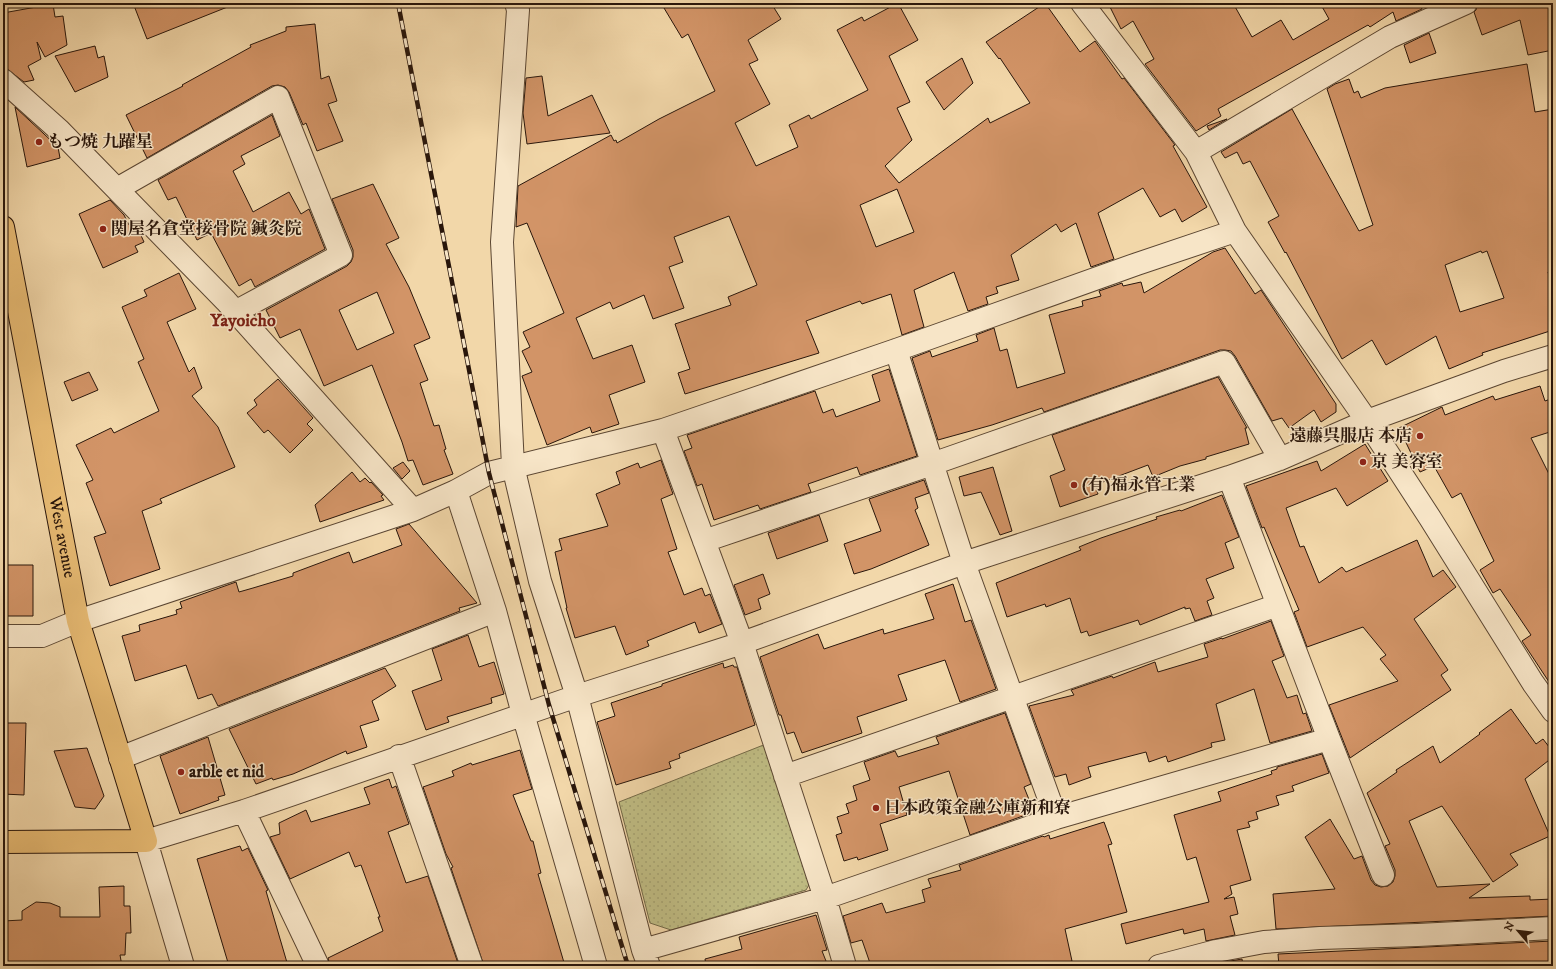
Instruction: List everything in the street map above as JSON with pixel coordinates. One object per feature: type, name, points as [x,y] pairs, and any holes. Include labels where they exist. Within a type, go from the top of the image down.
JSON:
[{"type":"highway","name":"West avenue","points":[[3,227],[78,622],[146,841]]},
{"type":"highway","points":[[3,842],[146,841]]},
{"type":"street","points":[[516,3],[518,10],[502,242],[514,466],[540,581],[577,696],[646,958],[1056,818],[1329,739]]},
{"type":"street","points":[[1082,3],[1196,152],[1236,231],[1367,421],[1430,518],[1533,683],[1553,711]]},
{"type":"street","points":[[1196,152],[1390,36],[1466,3]]},
{"type":"street","points":[[3,80],[59,130],[235,312],[413,510]]},
{"type":"street","points":[[116,189],[278,97],[341,255],[235,312]]},
{"type":"street","points":[[3,636],[42,636],[78,622],[413,510],[456,491],[489,473],[663,430],[896,350],[1137,264],[1236,231]]},
{"type":"street","points":[[896,350],[964,563],[1056,818]]},
{"type":"street","points":[[183,966],[146,841],[244,811],[523,714],[742,643],[964,563],[1229,477],[1280,459],[1367,421],[1504,371],[1553,356]]},
{"type":"street","points":[[704,541],[932,464],[1224,362],[1280,459]]},
{"type":"street","points":[[663,430],[742,643],[825,898],[845,966]]},
{"type":"street","points":[[1229,477],[1329,739],[1383,875]]},
{"type":"street","points":[[456,491],[495,611],[523,714],[596,966]]},
{"type":"street","points":[[785,776],[1278,606]]},
{"type":"street","points":[[120,758],[495,611]]},
{"type":"street","points":[[399,756],[472,966]]},
{"type":"street","points":[[244,811],[318,966]]},
{"type":"street","points":[[1159,966],[1216,951],[1264,942],[1320,938],[1418,935],[1553,928]]},
{"type":"shaded area","points":[[766,744],[810,883],[806,890],[671,930],[650,923],[619,802]]},
{"type":"building","points":[[133,3],[234,3],[235,4],[147,39]]},
{"type":"building","points":[[661,3],[771,3],[781,19],[748,40],[758,60],[749,64],[770,104],[735,123],[756,166],[798,147],[789,125],[809,115],[811,119],[868,90],[837,30],[862,17],[864,21],[898,3],[918,40],[889,56],[910,102],[897,108],[912,140],[885,166],[899,183],[988,118],[990,123],[1030,103],[1000,58],[999,59],[986,42],[1045,3],[1080,52],[1095,41],[1122,79],[1124,78],[1175,145],[1173,146],[1207,207],[1182,222],[1175,209],[1160,217],[1143,188],[1098,213],[1114,259],[1091,267],[1076,223],[1061,232],[1056,224],[1011,255],[1019,280],[996,287],[998,293],[986,297],[988,304],[968,311],[954,272],[914,290],[924,327],[902,335],[891,294],[862,304],[860,301],[806,321],[819,353],[685,394],[678,373],[690,369],[675,324],[731,305],[728,297],[757,285],[729,216],[674,237],[683,262],[669,267],[684,308],[653,319],[644,295],[613,309],[610,302],[576,318],[593,359],[632,345],[645,382],[609,395],[619,424],[592,433],[590,427],[547,445],[522,376],[532,372],[522,351],[530,347],[523,332],[564,313],[527,223],[516,227],[518,186],[611,135],[617,143],[659,119],[715,91],[688,34],[682,38]],"holes":[[[897,189],[914,232],[876,247],[860,205]]]},
{"type":"building","points":[[1108,3],[1233,3],[1252,37],[1281,20],[1293,40],[1329,19],[1320,3],[1420,3],[1422,9],[1396,21],[1393,12],[1370,27],[1368,25],[1218,109],[1221,116],[1196,131],[1145,64],[1154,59],[1133,21],[1121,29]]},
{"type":"building","points":[[1478,3],[1553,3],[1553,50],[1528,55],[1520,20],[1482,35],[1474,12]]},
{"type":"building","points":[[53,4],[55,17],[63,16],[67,45],[45,57],[37,42],[41,59],[28,66],[34,80],[24,82],[7,69],[3,45],[3,13]]},
{"type":"building","points":[[315,24],[321,79],[329,76],[337,101],[328,104],[343,141],[317,151],[306,123],[303,125],[289,92],[285,87],[278,85],[272,86],[147,158],[126,115],[183,86],[182,85],[251,47],[250,45],[286,31],[286,27]]},
{"type":"building","points":[[1429,33],[1436,53],[1410,63],[1404,45]]},
{"type":"building","points":[[95,46],[98,58],[104,56],[108,77],[75,92],[55,56]]},
{"type":"building","points":[[962,58],[973,83],[944,110],[926,82]]},
{"type":"building","points":[[1527,64],[1535,112],[1553,109],[1553,270],[1548,272],[1553,289],[1553,330],[1482,353],[1483,355],[1449,369],[1436,336],[1386,365],[1372,340],[1342,359],[1286,252],[1285,253],[1268,222],[1279,216],[1250,161],[1243,164],[1237,152],[1225,158],[1221,152],[1292,109],[1359,231],[1373,225],[1327,89],[1335,84],[1349,79],[1354,93],[1358,91],[1361,98],[1385,88]],"holes":[[[1481,251],[1482,253],[1487,251],[1504,298],[1460,312],[1445,265]]]},
{"type":"building","points":[[542,76],[548,116],[592,95],[610,133],[527,144],[523,113],[526,78]]},
{"type":"building","points":[[15,107],[58,147],[60,158],[27,167]]},
{"type":"building","points":[[272,115],[280,136],[241,156],[245,164],[233,171],[253,212],[289,192],[301,214],[309,209],[325,249],[255,287],[251,279],[239,286],[211,233],[197,240],[176,197],[168,200],[158,180]]},
{"type":"building","points":[[1227,119],[1209,130],[1207,126]]},
{"type":"building","points":[[373,184],[399,238],[386,244],[409,287],[430,338],[414,345],[428,380],[420,383],[434,426],[439,425],[446,449],[444,450],[453,474],[423,485],[413,460],[408,461],[372,365],[324,386],[300,329],[280,338],[266,310],[347,266],[351,262],[353,250],[332,199]],"holes":[[[377,292],[394,333],[357,350],[339,310]]]},
{"type":"building","points":[[110,200],[124,215],[129,225],[133,223],[138,229],[144,242],[135,246],[138,252],[103,268],[79,214]]},
{"type":"building","points":[[1225,248],[1255,294],[1261,290],[1336,404],[1336,412],[1321,422],[1314,410],[1289,428],[1282,418],[1272,421],[1235,356],[1231,351],[1220,350],[1044,412],[1042,408],[992,425],[938,440],[912,358],[930,351],[932,357],[978,341],[976,335],[994,328],[1000,351],[1007,349],[1017,388],[1065,373],[1049,315],[1083,306],[1082,301],[1101,296],[1099,291],[1122,283],[1123,286],[1141,282],[1144,293],[1213,252]]},
{"type":"building","points":[[179,273],[196,309],[167,322],[189,372],[194,367],[202,388],[192,396],[218,427],[235,467],[160,499],[162,503],[142,511],[160,569],[110,586],[94,537],[106,533],[86,483],[93,480],[76,445],[111,428],[114,433],[159,411],[138,362],[144,359],[122,307],[147,296],[144,290]]},
{"type":"building","points":[[889,369],[917,456],[860,475],[857,467],[808,484],[811,492],[760,509],[758,505],[714,520],[702,484],[697,486],[684,451],[692,448],[687,435],[815,391],[823,413],[833,409],[836,417],[880,401],[872,375]]},
{"type":"building","points":[[89,372],[98,390],[72,401],[64,382]]},
{"type":"building","points":[[1218,377],[1247,428],[1245,428],[1249,444],[1206,457],[1206,459],[1180,466],[1153,477],[1148,465],[1095,485],[1098,494],[1060,507],[1050,476],[1065,470],[1052,435]]},
{"type":"building","points":[[278,379],[313,418],[307,424],[313,430],[290,453],[268,430],[264,433],[247,413],[257,405],[254,400]]},
{"type":"building","points":[[1540,386],[1545,401],[1553,398],[1553,431],[1531,438],[1553,482],[1553,688],[1522,641],[1531,635],[1500,589],[1493,593],[1480,570],[1494,561],[1461,493],[1452,498],[1434,466],[1420,472],[1399,428],[1442,407],[1445,415],[1493,396],[1495,400]]},
{"type":"building","points":[[1365,444],[1388,481],[1347,506],[1336,488],[1286,508],[1300,547],[1304,546],[1319,583],[1342,567],[1346,572],[1417,540],[1433,577],[1443,570],[1456,587],[1414,619],[1448,670],[1441,675],[1451,690],[1350,758],[1329,705],[1398,681],[1380,659],[1386,655],[1363,627],[1307,647],[1294,612],[1299,610],[1264,527],[1262,528],[1246,486],[1317,461],[1321,471]]},
{"type":"building","points":[[661,460],[673,494],[661,499],[677,549],[668,552],[684,595],[702,588],[705,596],[710,594],[722,624],[699,633],[695,622],[647,641],[649,646],[626,655],[615,626],[575,638],[566,608],[555,552],[562,550],[559,539],[608,526],[596,494],[620,484],[616,472],[638,463],[640,468]]},
{"type":"building","points":[[403,462],[410,471],[402,479],[393,468]]},
{"type":"building","points":[[993,467],[1012,531],[1000,535],[981,492],[964,496],[959,477]]},
{"type":"building","points":[[352,472],[360,482],[365,478],[370,483],[371,482],[383,495],[381,496],[384,500],[320,522],[315,505]]},
{"type":"building","points":[[924,480],[929,493],[915,498],[918,508],[915,510],[929,545],[871,569],[854,574],[844,544],[881,531],[869,499]]},
{"type":"building","points":[[1222,495],[1239,537],[1225,543],[1234,568],[1206,579],[1214,598],[1207,601],[1212,615],[1195,621],[1190,608],[1185,609],[1185,607],[1140,625],[1138,620],[1089,636],[1087,631],[1081,633],[1070,598],[1046,607],[1045,604],[1007,617],[996,583],[1081,550],[1079,547],[1101,538],[1157,519],[1156,517],[1180,510],[1181,511]]},
{"type":"building","points":[[819,515],[828,541],[777,559],[768,533]]},
{"type":"building","points":[[409,524],[477,603],[459,608],[460,611],[218,706],[212,694],[198,699],[186,665],[135,681],[122,636],[140,631],[139,625],[177,614],[176,610],[182,608],[180,602],[236,582],[239,592],[293,576],[293,573],[349,552],[353,563],[402,545],[396,529]]},
{"type":"building","points":[[3,565],[33,565],[33,616],[3,616]]},
{"type":"building","points":[[763,574],[770,594],[758,599],[761,609],[745,615],[734,585]]},
{"type":"building","points":[[953,584],[965,622],[971,620],[996,689],[960,702],[945,660],[898,675],[907,700],[857,717],[862,733],[802,753],[794,732],[787,734],[781,715],[779,715],[760,657],[818,634],[824,649],[883,629],[884,634],[934,619],[925,594]]},
{"type":"building","points":[[1271,621],[1284,656],[1272,661],[1287,698],[1297,695],[1303,714],[1306,713],[1312,731],[1270,743],[1254,689],[1216,704],[1225,740],[1211,743],[1212,747],[1168,762],[1166,756],[1149,762],[1146,752],[1088,767],[1091,777],[1069,785],[1066,774],[1055,777],[1029,706],[1074,695],[1071,690],[1112,676],[1113,678],[1155,662],[1158,672],[1208,657],[1204,644]]},
{"type":"building","points":[[468,635],[479,667],[494,662],[504,694],[491,698],[492,703],[447,717],[449,722],[426,730],[412,691],[442,680],[432,649]]},
{"type":"building","points":[[723,663],[724,668],[733,665],[734,667],[737,667],[755,725],[679,754],[680,758],[669,762],[671,768],[616,785],[597,722],[615,716],[611,703]]},
{"type":"building","points":[[385,668],[396,686],[372,701],[379,720],[360,726],[367,747],[347,754],[346,751],[293,774],[273,780],[272,778],[256,784],[229,729]]},
{"type":"building","points":[[1511,709],[1536,744],[1543,739],[1553,752],[1553,757],[1525,779],[1550,836],[1510,854],[1518,865],[1493,882],[1442,806],[1409,821],[1437,887],[1490,884],[1469,898],[1530,896],[1530,900],[1553,899],[1553,916],[1276,929],[1273,894],[1335,889],[1305,837],[1330,819],[1354,859],[1362,856],[1371,880],[1375,885],[1381,887],[1388,886],[1393,882],[1395,876],[1395,870],[1385,846],[1390,844],[1367,793],[1397,772],[1396,770],[1433,746],[1440,763]]},
{"type":"building","points":[[1005,713],[1031,784],[1024,787],[1034,812],[970,835],[949,771],[899,787],[907,815],[880,824],[888,850],[858,860],[857,857],[844,861],[836,835],[842,833],[837,817],[849,813],[846,804],[857,800],[853,786],[870,780],[864,762],[895,751],[898,757],[939,744],[936,737]]},
{"type":"building","points":[[3,723],[26,723],[24,795],[3,794]]},
{"type":"building","points":[[208,737],[225,795],[218,797],[219,800],[180,814],[160,756]]},
{"type":"building","points":[[87,748],[104,796],[95,809],[75,807],[54,751]]},
{"type":"building","points":[[520,750],[532,789],[513,795],[531,841],[533,841],[541,873],[538,874],[565,966],[484,966],[451,868],[453,867],[446,854],[423,787],[454,776],[452,771],[471,763],[472,765]]},
{"type":"building","points":[[1322,754],[1329,773],[1292,786],[1294,791],[1276,796],[1279,805],[1256,812],[1258,819],[1248,822],[1250,827],[1237,830],[1251,880],[1230,886],[1232,894],[1224,899],[1234,897],[1238,914],[1230,916],[1235,935],[1206,941],[1204,929],[1184,934],[1183,929],[1126,944],[1121,924],[1209,902],[1196,857],[1187,860],[1174,815],[1221,801],[1218,792],[1272,774],[1271,771],[1277,769],[1277,767]]},
{"type":"building","points":[[389,779],[392,788],[396,786],[409,824],[388,832],[406,883],[428,876],[459,966],[330,966],[328,958],[383,931],[378,917],[380,917],[361,865],[355,867],[349,852],[290,879],[270,837],[280,834],[279,823],[306,810],[311,822],[370,804],[364,788]]},
{"type":"building","points":[[1104,822],[1112,844],[1108,845],[1127,912],[1065,929],[1072,961],[1052,966],[871,966],[862,940],[851,943],[843,916],[882,903],[886,913],[925,902],[922,890],[931,887],[928,879],[961,870],[959,865],[1043,836],[1049,835],[1050,839]]},
{"type":"building","points":[[240,846],[242,851],[248,848],[268,890],[266,891],[288,966],[229,966],[197,859]]},
{"type":"building","points":[[124,886],[124,906],[130,906],[131,933],[126,933],[125,955],[120,955],[122,966],[6,966],[5,951],[3,951],[3,921],[22,920],[22,911],[36,902],[50,903],[60,907],[60,917],[100,917],[99,887]]},
{"type":"building","points":[[816,915],[827,950],[822,951],[828,966],[706,966],[705,959],[742,949],[739,937]]},
{"type":"building","points":[[1553,941],[1553,966],[1279,966],[1278,954]]},
{"type":"building","points":[[1242,959],[1243,966],[1210,966],[1219,963]]},
{"type":"railway","points":[[398,3],[489,473],[549,705],[628,966]]},
{"type":"place","name":"もつ焼 九躍星","points":[[39,142]]},
{"type":"place","name":"関屋名倉堂接骨院 鍼灸院","points":[[103,229]]},
{"type":"place","name":"遠藤呉服店 本店","points":[[1420,436]]},
{"type":"place","name":"京 美容室","points":[[1363,462]]},
{"type":"place","name":"(有)福永管工業","points":[[1074,485]]},
{"type":"place","name":"arble et nid","points":[[181,772]]},
{"type":"place","name":"日本政策金融公庫新和寮","points":[[876,808]]},
{"type":"district","name":"Yayoicho","points":[[243,321]]}]
